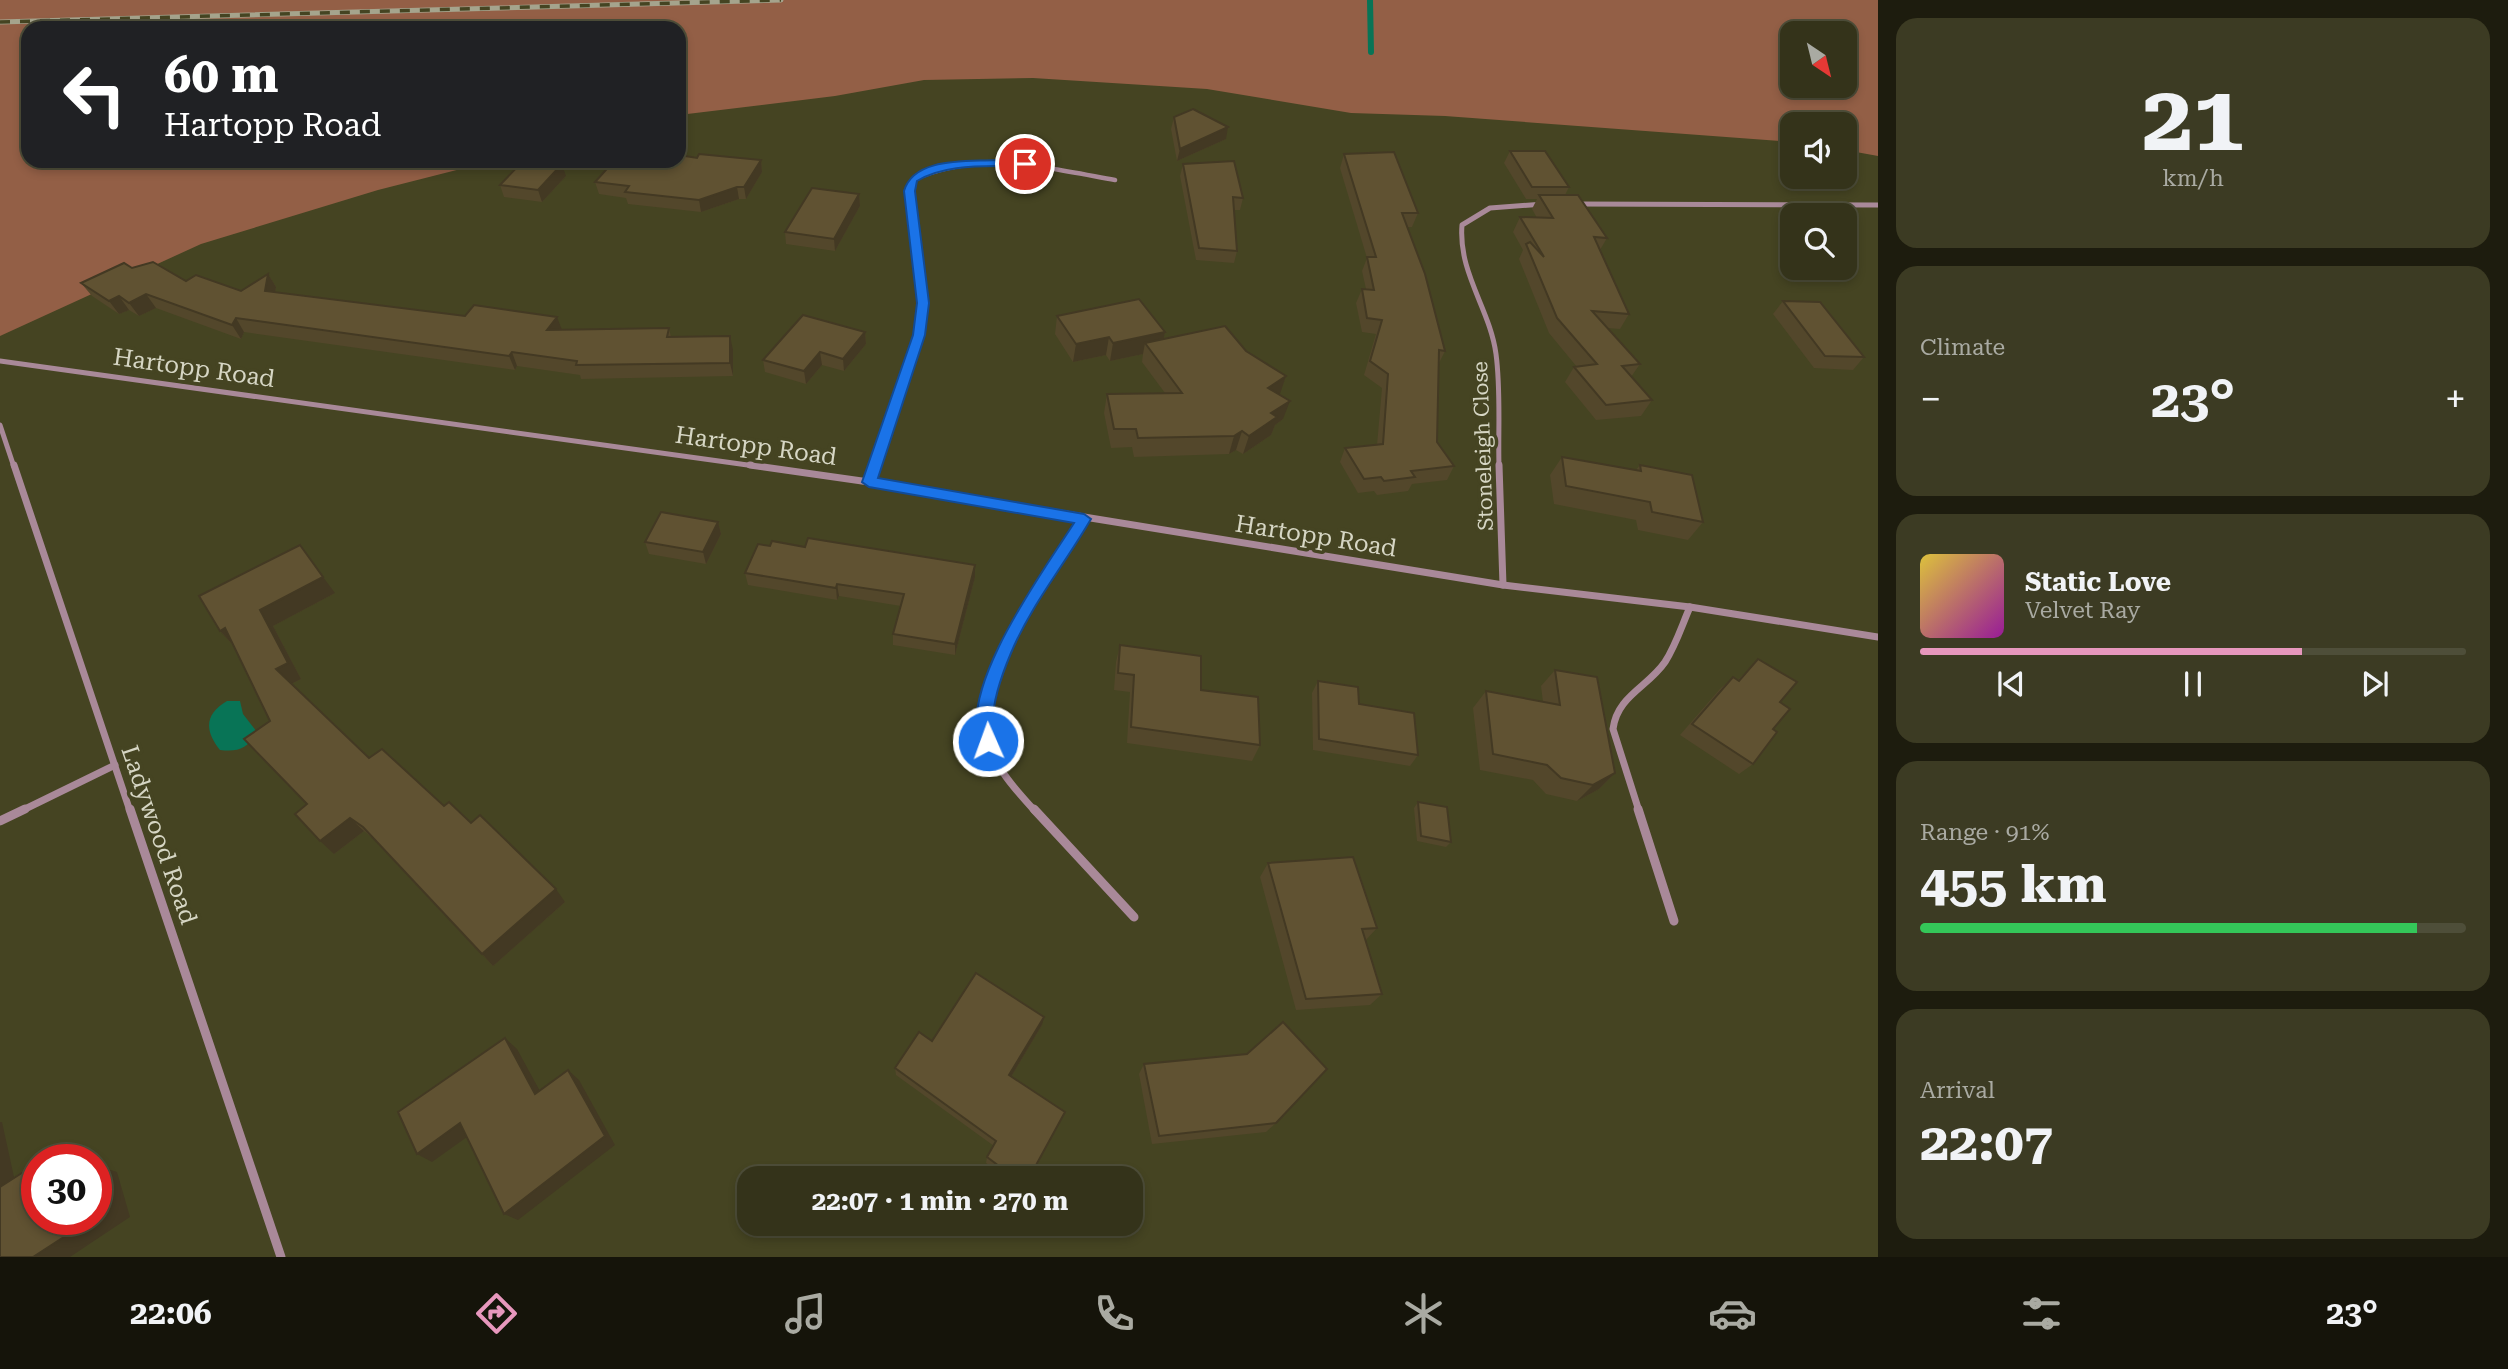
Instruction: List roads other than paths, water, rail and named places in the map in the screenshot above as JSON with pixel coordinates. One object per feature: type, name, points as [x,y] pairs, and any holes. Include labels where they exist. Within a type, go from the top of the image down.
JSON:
[{"type":"street","points":[[869,482],[919,335],[923,303],[909,191],[913,180],[924,172],[940,167],[996,163],[1025,164],[1115,180]]},
{"type":"street","name":"Stoneleigh Close","points":[[1503,585],[1496,354],[1493,337],[1473,289],[1460,235],[1462,225],[1485,209],[1503,204],[1557,204]]},
{"type":"street","points":[[1571,204],[1878,205]]},
{"type":"street","name":"Hartopp Road","points":[[0,361],[869,482],[1503,585],[1690,607],[1878,637]]},
{"type":"street","name":"Ladywood Road","points":[[0,425],[281,1257]]},
{"type":"street","points":[[1084,519],[1025,611],[1003,653],[984,721],[988,741],[1003,776],[1134,917]]},
{"type":"street","points":[[1674,921],[1613,729],[1613,717],[1617,708],[1655,675],[1665,662],[1690,607]]},
{"type":"street","points":[[0,821],[115,765]]},
{"type":"waterway","points":[[1370,0],[1371,52]]},
{"type":"railway","points":[[36,21],[781,0]]},
{"type":"railway","points":[[0,22],[21,21]]}]
